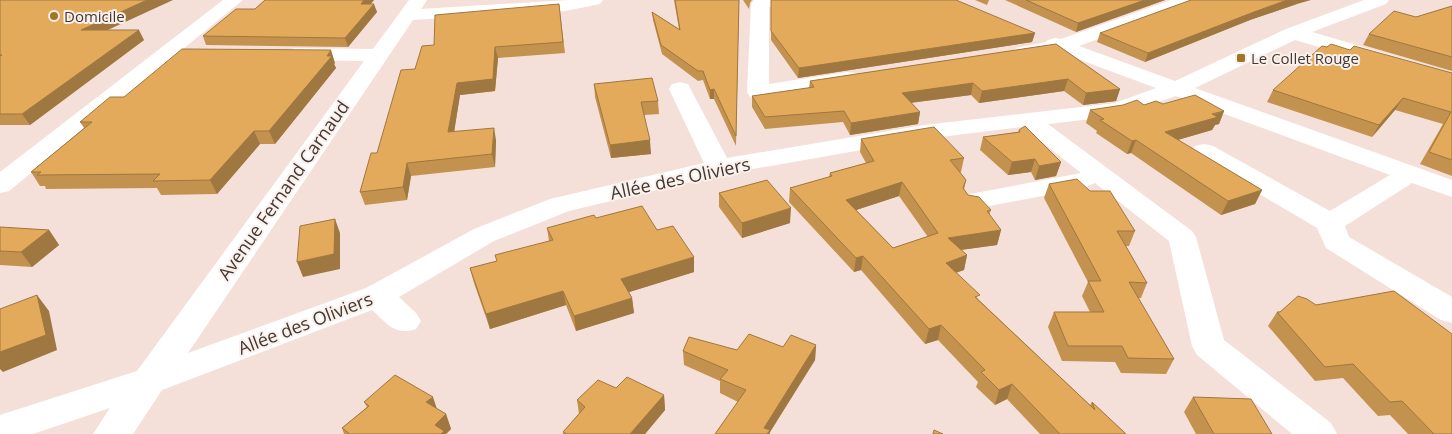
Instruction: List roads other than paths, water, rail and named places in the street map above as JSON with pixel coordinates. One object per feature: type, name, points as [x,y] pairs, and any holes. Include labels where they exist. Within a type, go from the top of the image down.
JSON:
[{"type":"street","points":[[0,185],[234,0]]},
{"type":"street","points":[[413,8],[565,6],[594,0]]},
{"type":"street","points":[[774,0],[760,4],[758,92],[866,76]]},
{"type":"street","points":[[1002,55],[1061,46],[1188,0]]},
{"type":"street","name":"Allée des Oliviers","points":[[0,430],[149,381],[377,296],[484,235],[560,205],[719,167],[924,132],[1118,109],[1177,88],[1292,33],[1380,0]]},
{"type":"street","name":"Avenue Fernand Carnaud","points":[[112,434],[413,8]]},
{"type":"street","points":[[1025,31],[1061,46],[1452,189]]},
{"type":"street","points":[[1292,33],[1452,80]]},
{"type":"street","points":[[168,53],[197,53]]},
{"type":"street","points":[[273,54],[379,54]]},
{"type":"street","points":[[680,89],[719,167]]},
{"type":"street","points":[[1029,121],[1182,237],[1210,346],[1318,434]]},
{"type":"street","points":[[1204,151],[1330,223],[1336,242],[1452,312]]},
{"type":"street","points":[[1330,223],[1409,174]]},
{"type":"street","points":[[974,201],[1103,177]]},
{"type":"street","points":[[377,296],[405,321]]},
{"type":"place","name":"Domicile","points":[[54,16]]},
{"type":"place","name":"Le Collet Rouge","points":[[1241,58]]}]
